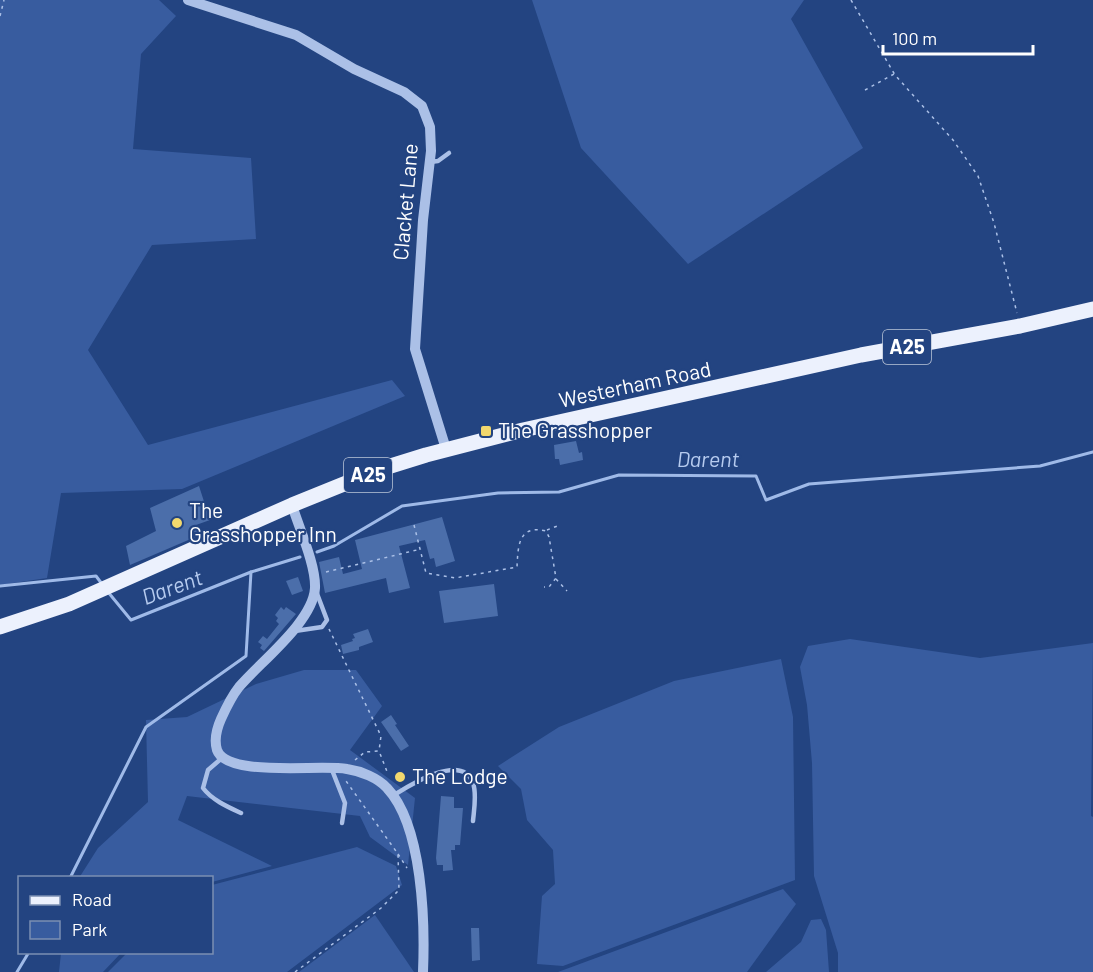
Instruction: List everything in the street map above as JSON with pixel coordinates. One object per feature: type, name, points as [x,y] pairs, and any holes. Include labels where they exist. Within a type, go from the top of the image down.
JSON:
[{"type":"main road","name":"Westerham Road","points":[[0,627],[43,614],[106,589],[264,511],[292,506],[381,469],[446,449],[861,355],[1020,326],[1093,309]]},
{"type":"street","name":"Clacket Lane","points":[[188,0],[296,35],[354,69],[412,97],[422,106],[428,118],[431,137],[423,219],[415,349],[446,449]]},
{"type":"street","points":[[292,506],[309,557],[315,590],[311,603],[293,631],[238,689],[218,725],[217,749],[222,758],[233,764],[252,768],[338,768],[361,772],[386,787],[393,795],[410,828],[421,890],[423,972]]},
{"type":"lane","points":[[430,162],[438,161],[449,153]]},
{"type":"lane","points":[[293,631],[322,627],[325,624],[327,620],[315,590]]},
{"type":"lane","points":[[222,758],[208,770],[203,788],[213,798],[241,813]]},
{"type":"lane","points":[[338,768],[345,803],[342,823]]},
{"type":"lane","points":[[393,795],[417,780],[446,771],[460,771],[466,773],[473,782],[475,790],[473,821]]},
{"type":"path","points":[[0,16],[4,0]]},
{"type":"path","points":[[851,0],[894,73],[953,140],[978,176],[994,223],[1020,326]]},
{"type":"path","points":[[865,90],[894,73]]},
{"type":"path","points":[[414,525],[426,573],[455,578],[517,567],[518,545],[524,534],[537,529],[546,531],[560,525]]},
{"type":"path","points":[[546,531],[556,578],[567,591]]},
{"type":"path","points":[[326,572],[421,549]]},
{"type":"path","points":[[544,587],[549,587],[556,578]]},
{"type":"path","points":[[325,624],[381,736],[379,751],[393,787],[393,795]]},
{"type":"path","points":[[295,972],[381,908],[399,890],[398,854],[338,768],[352,762],[365,752],[379,751]]},
{"type":"green space","points":[[0,0],[159,0],[176,16],[141,54],[133,149],[251,158],[256,239],[152,245],[88,350],[148,445],[392,380],[405,396],[182,489],[61,493],[47,578],[0,585]]},
{"type":"green space","points":[[532,0],[804,0],[791,19],[863,148],[688,264],[581,148]]},
{"type":"green space","points":[[850,639],[980,658],[1093,643],[1091,816],[1093,817],[1093,972],[838,972],[838,953],[814,876],[812,763],[807,705],[800,667],[808,646]]},
{"type":"green space","points":[[781,659],[793,717],[795,880],[563,966],[537,964],[542,896],[555,884],[553,850],[527,820],[521,789],[498,766],[559,727],[674,681]]},
{"type":"green space","points":[[304,670],[356,670],[382,706],[350,750],[415,798],[408,865],[370,837],[360,816],[187,796],[178,820],[272,866],[213,882],[213,876],[80,876],[98,848],[148,802],[146,720],[187,717],[256,684]]},
{"type":"green space","points":[[357,847],[396,866],[402,885],[287,972],[108,972],[126,954],[213,954],[213,885]]},
{"type":"green space","points":[[783,889],[796,904],[747,972],[558,972]]},
{"type":"green space","points":[[375,915],[414,972],[299,972]]},
{"type":"green space","points":[[821,919],[826,930],[829,972],[766,972],[801,942],[811,920]]},
{"type":"green space","points":[[61,954],[120,954],[103,972],[59,972]]},
{"type":"building","points":[[576,441],[579,453],[582,452],[583,460],[560,465],[559,459],[555,459],[554,445]]},
{"type":"building","points":[[199,486],[210,520],[196,525],[200,535],[130,565],[126,546],[156,531],[150,508]]},
{"type":"building","points":[[442,517],[455,561],[436,567],[434,558],[430,559],[425,540],[399,546],[410,588],[389,593],[386,578],[325,593],[319,562],[339,557],[343,574],[362,569],[355,540]]},
{"type":"building","points":[[298,577],[303,591],[292,595],[286,581]]},
{"type":"building","points":[[494,584],[498,616],[444,623],[439,591]]},
{"type":"building","points":[[281,607],[284,610],[286,607],[296,614],[264,651],[258,642],[263,636],[267,639],[279,624],[275,615]]},
{"type":"building","points":[[368,629],[373,642],[359,647],[359,650],[343,654],[341,645],[353,641],[352,639],[355,638],[353,634]]},
{"type":"building","points":[[391,715],[409,746],[401,751],[381,722]]},
{"type":"building","points":[[441,796],[454,797],[454,808],[463,808],[460,845],[455,845],[455,850],[451,850],[453,870],[443,871],[443,865],[437,865],[436,858]]},
{"type":"building","points":[[471,928],[479,928],[480,960],[472,961]]},
{"type":"waterway","name":"Darent","points":[[317,552],[334,546],[402,506],[498,493],[559,492],[619,475],[756,476],[766,500],[809,484],[1040,466],[1093,452]]},
{"type":"waterway","name":"Darent","points":[[108,592],[131,620],[251,572],[300,557]]},
{"type":"waterway","points":[[71,876],[146,727],[246,656],[251,572]]},
{"type":"waterway","name":"Darent","points":[[0,586],[96,576],[102,584]]},
{"type":"waterway","points":[[17,972],[28,954]]},
{"type":"place","name":"The Grasshopper","points":[[486,431]]},
{"type":"place","name":"The Grasshopper Inn","points":[[177,523]]},
{"type":"place","name":"The Lodge","points":[[400,777]]}]
